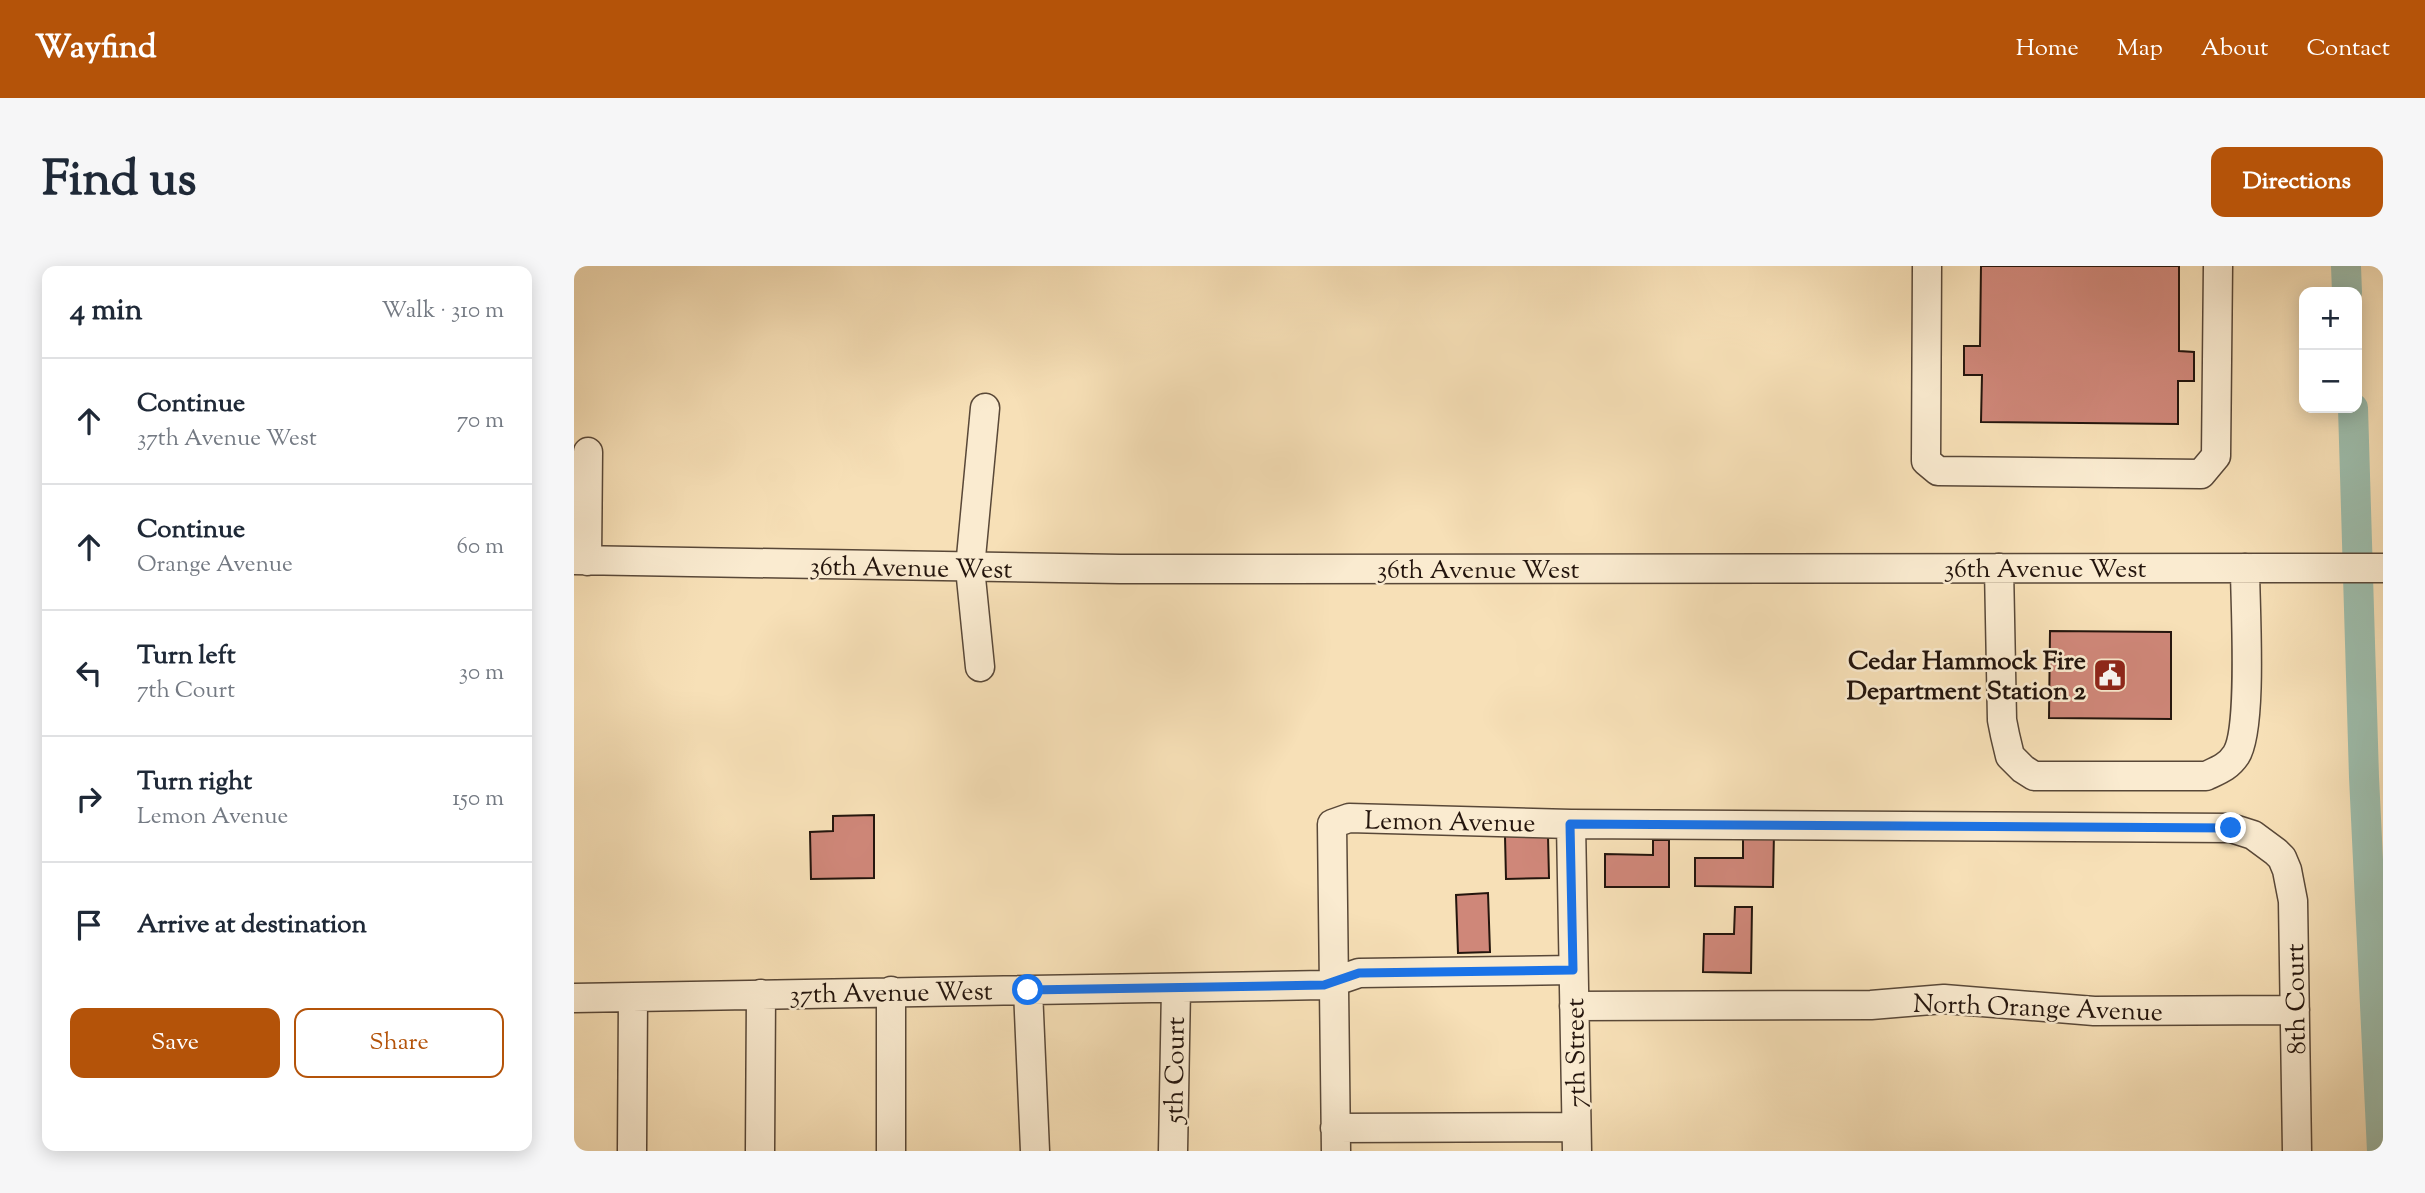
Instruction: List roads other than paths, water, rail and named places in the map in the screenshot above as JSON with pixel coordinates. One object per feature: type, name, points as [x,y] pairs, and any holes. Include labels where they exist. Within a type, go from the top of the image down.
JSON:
[{"type":"street","points":[[1927,266],[1926,461],[1938,471],[2201,474],[2216,456],[2218,266]]},
{"type":"street","points":[[980,667],[970,568],[985,408]]},
{"type":"street","points":[[580,560],[588,452]]},
{"type":"street","name":"36th Avenue West","points":[[580,560],[970,568],[2383,568]]},
{"type":"street","points":[[1999,568],[2002,720],[2010,756],[2035,776],[2206,776],[2226,768],[2238,752],[2246,710],[2245,568]]},
{"type":"street","name":"Lemon Avenue","points":[[1333,982],[1332,824],[1349,818],[1570,824],[2231,828],[2253,835],[2276,852]]},
{"type":"street","name":"7th Street","points":[[1570,824],[1576,1139]]},
{"type":"street","name":"8th Court","points":[[2276,852],[2287,870],[2293,901],[2297,1151]]},
{"type":"street","name":"37th Avenue West","points":[[574,998],[1324,985],[1359,973],[1573,970]]},
{"type":"street","points":[[1333,982],[1336,1139],[1576,1139]]},
{"type":"street","name":"5th Court","points":[[1173,1151],[1176,988]]},
{"type":"street","points":[[1028,990],[1035,1151]]},
{"type":"street","points":[[891,991],[891,1151]]},
{"type":"street","points":[[760,1151],[761,994]]},
{"type":"street","points":[[632,1151],[633,998]]},
{"type":"street","name":"North Orange Avenue","points":[[1574,1006],[1871,1005],[1944,999],[2094,1011],[2295,1010]]},
{"type":"waterway","points":[[2346,266],[2347,287]]},
{"type":"waterway","points":[[2353,413],[2364,777],[2382,1151]]},
{"type":"place","name":"Cedar Hammock Fire Department Station 2","points":[[2110,675]]}]
